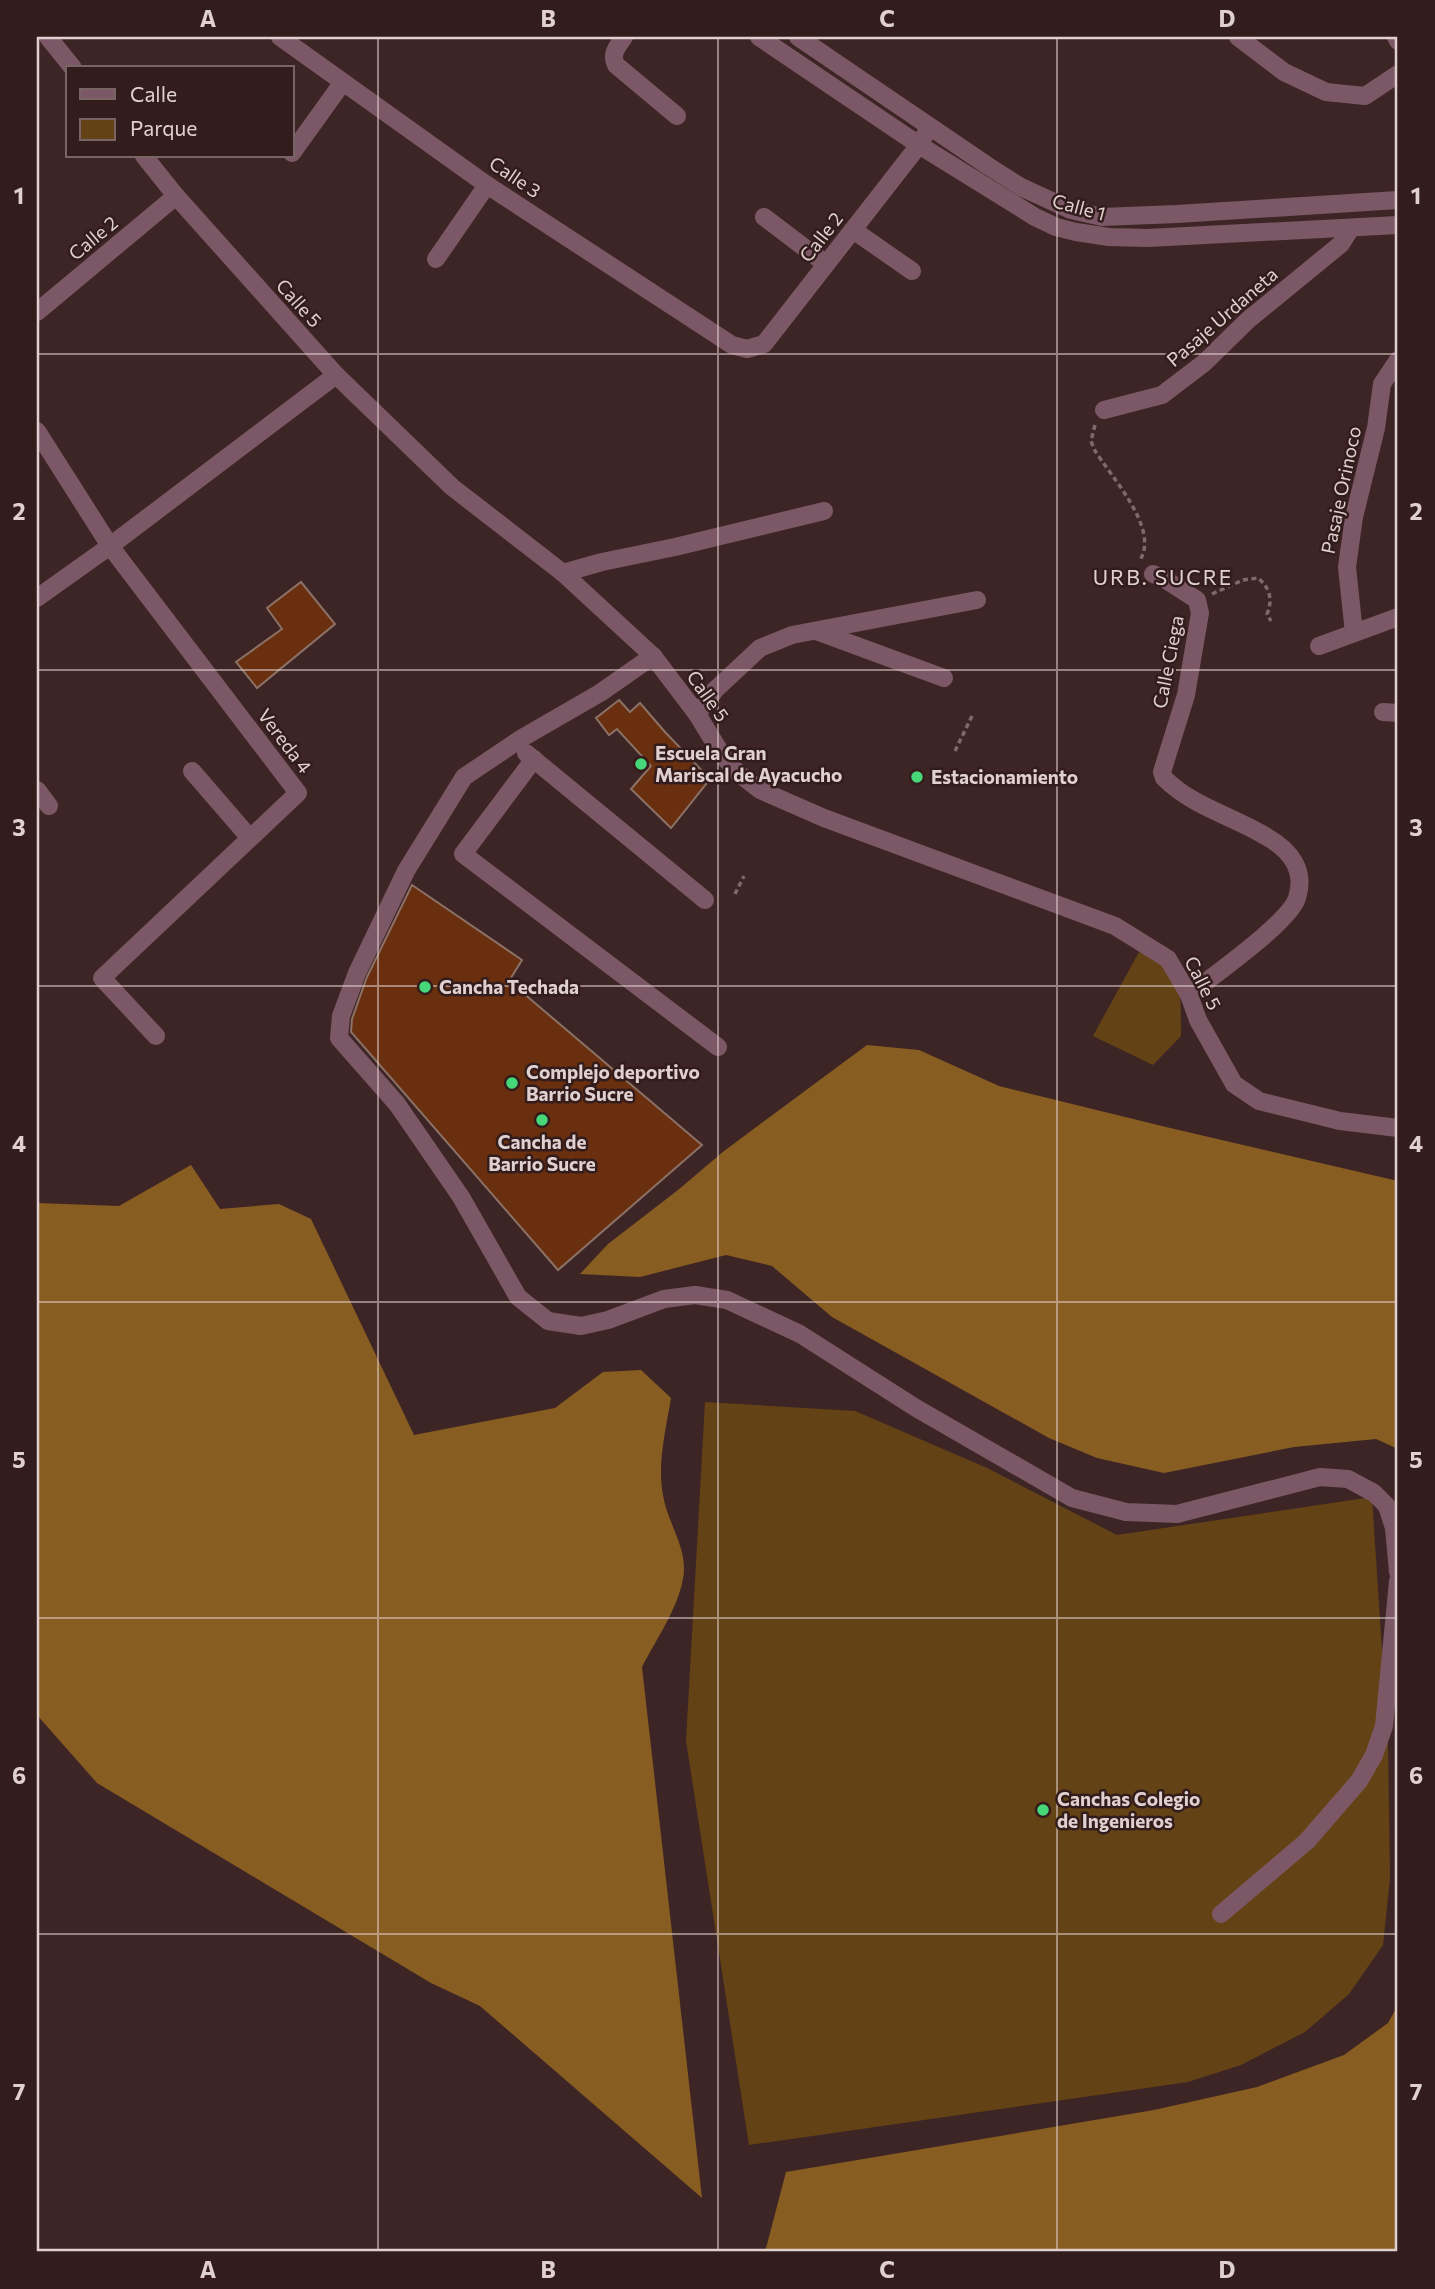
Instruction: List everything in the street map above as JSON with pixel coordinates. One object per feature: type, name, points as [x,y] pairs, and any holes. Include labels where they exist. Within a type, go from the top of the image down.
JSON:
[{"type":"street","points":[[48,37],[71,66]]},
{"type":"street","name":"Calle 3","points":[[280,37],[486,185],[732,345]]},
{"type":"street","points":[[624,37],[614,52],[616,65],[677,116]]},
{"type":"street","name":"Calle 1","points":[[759,37],[919,145],[1035,217],[1056,227],[1109,237],[1148,238],[1398,225]]},
{"type":"street","name":"Calle 1","points":[[798,37],[929,128],[1021,187],[1071,210],[1102,216],[1177,214],[1398,200]]},
{"type":"street","points":[[1238,37],[1284,72],[1326,92],[1366,96],[1398,74]]},
{"type":"street","points":[[294,151],[343,82]]},
{"type":"street","name":"Calle 2","points":[[732,345],[747,349],[764,344],[919,145],[929,128]]},
{"type":"street","name":"Calle 5","points":[[146,158],[176,196],[336,375],[452,487],[563,573],[653,656],[697,714],[722,755],[738,773],[760,790],[905,850],[1115,926],[1168,959],[1234,1084],[1259,1101],[1340,1121],[1398,1128]]},
{"type":"street","points":[[436,259],[486,185]]},
{"type":"street","name":"Calle 2","points":[[37,312],[176,196]]},
{"type":"street","points":[[764,218],[826,264]]},
{"type":"street","name":"Pasaje Urdaneta","points":[[1099,417],[1162,395],[1341,244],[1352,228]]},
{"type":"street","points":[[853,230],[912,271]]},
{"type":"street","name":"Pasaje Orinoco","points":[[1354,633],[1347,567],[1354,517],[1376,428],[1382,384],[1398,360]]},
{"type":"street","points":[[37,598],[336,375]]},
{"type":"street","name":"Vereda 4","points":[[37,430],[110,546],[298,793],[102,978],[156,1036]]},
{"type":"street","points":[[563,573],[824,512]]},
{"type":"street","name":"Calle Ciega","points":[[1153,574],[1198,600],[1200,613],[1186,695],[1162,772],[1168,781],[1198,803],[1266,836],[1289,852],[1299,874],[1297,900],[1276,927],[1189,995]]},
{"type":"street","points":[[697,714],[715,690],[760,648],[792,635],[977,600]]},
{"type":"street","points":[[1319,646],[1398,617]]},
{"type":"street","points":[[819,632],[944,678]]},
{"type":"street","points":[[653,656],[600,693],[514,743],[464,777],[406,871],[357,973],[341,1016],[339,1038],[405,1114],[461,1197],[518,1297],[548,1321],[581,1326],[621,1316],[664,1299],[695,1295],[727,1300],[800,1334],[916,1408],[1072,1498],[1126,1512],[1177,1514],[1320,1477],[1348,1479],[1374,1493],[1387,1506],[1394,1528],[1398,1572]]},
{"type":"street","points":[[514,743],[705,900]]},
{"type":"street","points":[[534,759],[463,854],[718,1047]]},
{"type":"street","points":[[192,771],[250,838]]},
{"type":"street","points":[[37,790],[49,806]]},
{"type":"street","points":[[1222,1914],[1307,1840],[1359,1781],[1374,1755],[1384,1726],[1398,1581]]},
{"type":"path","points":[[1099,417],[1091,441],[1094,449],[1131,503],[1146,538],[1143,555],[1135,569]]},
{"type":"path","points":[[1198,600],[1243,580],[1258,578],[1266,584],[1269,593],[1271,605],[1267,614],[1271,621]]},
{"type":"path","points":[[955,751],[972,716]]},
{"type":"path","points":[[735,894],[744,876]]},
{"type":"green space","points":[[1139,952],[1166,968],[1178,985],[1180,995],[1181,1036],[1153,1065],[1093,1036]]},
{"type":"green space","name":"Canchas Colegio de Ingenieros","points":[[705,1402],[855,1411],[987,1468],[1117,1535],[1372,1497],[1388,1743],[1390,1878],[1383,1945],[1349,1994],[1305,2032],[1241,2065],[1188,2082],[749,2145],[686,1741]]},
{"type":"shaded area","points":[[867,1045],[919,1050],[999,1086],[1398,1181],[1398,1449],[1376,1439],[1294,1447],[1164,1473],[1097,1458],[1049,1438],[832,1317],[772,1266],[726,1255],[640,1277],[580,1274],[608,1244],[724,1151]]},
{"type":"shaded area","points":[[191,1165],[220,1209],[279,1204],[311,1219],[414,1435],[555,1408],[603,1372],[641,1370],[671,1398],[663,1446],[661,1483],[665,1505],[683,1557],[683,1579],[671,1613],[642,1667],[702,2198],[480,2006],[431,1983],[97,1783],[37,1715],[37,1203],[119,1206]]},
{"type":"shaded area","points":[[1398,2005],[1398,2252],[765,2252],[786,2172],[1154,2110],[1257,2087],[1344,2055],[1388,2023]]},
{"type":"building","points":[[301,582],[335,624],[257,688],[236,662],[282,629],[267,608]]},
{"type":"building","points":[[619,700],[630,712],[640,703],[710,779],[671,828],[631,789],[651,766],[617,729],[609,735],[596,718]]},
{"type":"building","name":"Complejo deportivo Barrio Sucre","points":[[412,885],[522,960],[509,981],[702,1145],[558,1270],[351,1032],[352,1019],[367,977]]},
{"type":"place","name":"Escuela Gran Mariscal de Ayacucho","points":[[641,764]]},
{"type":"place","name":"Estacionamiento","points":[[917,777]]},
{"type":"place","name":"Cancha Techada","points":[[425,987]]},
{"type":"place","name":"Complejo deportivo Barrio Sucre","points":[[512,1083]]},
{"type":"place","name":"Cancha de Barrio Sucre","points":[[542,1120]]},
{"type":"place","name":"Canchas Colegio de Ingenieros","points":[[1043,1810]]},
{"type":"district","name":"URB. SUCRE","points":[[1163,578]]}]
